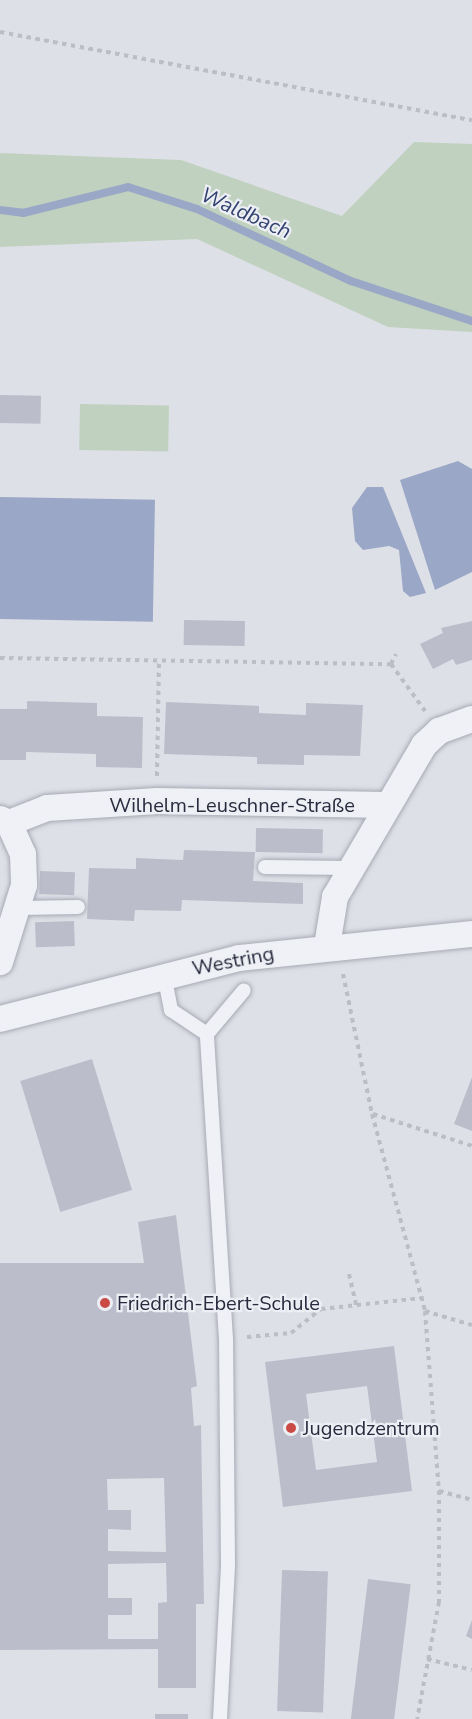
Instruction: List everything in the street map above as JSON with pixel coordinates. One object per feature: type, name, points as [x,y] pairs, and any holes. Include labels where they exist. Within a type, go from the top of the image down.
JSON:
[{"type":"street","points":[[439,730],[472,719]]},
{"type":"street","name":"Wilhelm-Leuschner-Straße","points":[[332,945],[330,914],[349,868],[386,805],[439,730]]},
{"type":"street","name":"Wilhelm-Leuschner-Straße","points":[[0,962],[20,908],[23,854],[5,821],[47,808],[157,801],[386,805]]},
{"type":"street","name":"Westring","points":[[0,1019],[164,974],[332,945],[472,934]]},
{"type":"lane","points":[[265,867],[349,868]]},
{"type":"lane","points":[[20,908],[78,907]]},
{"type":"lane","points":[[164,974],[171,1010],[207,1034]]},
{"type":"lane","points":[[220,1719],[228,1565],[226,1339],[207,1034],[244,990]]},
{"type":"path","points":[[0,32],[472,120]]},
{"type":"path","points":[[392,664],[396,654]]},
{"type":"path","points":[[0,658],[392,664]]},
{"type":"path","points":[[157,801],[159,659]]},
{"type":"path","points":[[392,664],[439,730]]},
{"type":"path","points":[[332,945],[372,1114],[425,1311],[439,1491],[439,1602],[417,1719]]},
{"type":"path","points":[[372,1114],[472,1146]]},
{"type":"path","points":[[349,1274],[356,1305]]},
{"type":"path","points":[[226,1339],[291,1333],[321,1309],[423,1298]]},
{"type":"path","points":[[425,1311],[472,1325]]},
{"type":"path","points":[[439,1491],[472,1500]]},
{"type":"path","points":[[427,1659],[472,1670]]},
{"type":"green space","points":[[414,142],[472,144],[472,332],[388,327],[197,239],[0,247],[0,153],[181,160],[342,216]]},
{"type":"green space","points":[[80,404],[169,406],[168,452],[79,450]]},
{"type":"water","points":[[458,461],[472,469],[472,572],[435,590],[400,480]]},
{"type":"water","points":[[367,487],[383,487],[426,593],[410,597],[403,591],[399,550],[389,546],[363,550],[355,541],[352,508]]},
{"type":"water","points":[[0,497],[155,500],[153,622],[0,619]]},
{"type":"building","points":[[0,395],[41,396],[41,424],[0,423]]},
{"type":"building","points":[[184,620],[245,621],[245,646],[184,645]]},
{"type":"building","points":[[472,621],[472,660],[456,665],[453,659],[433,669],[420,644],[443,633],[441,628]]},
{"type":"building","points":[[27,701],[97,703],[97,716],[143,717],[142,768],[96,767],[96,754],[26,752],[26,760],[0,760],[0,709],[27,709]]},
{"type":"building","points":[[166,702],[259,706],[259,713],[306,715],[306,703],[363,705],[360,756],[304,755],[304,765],[257,764],[257,757],[164,754]]},
{"type":"building","points":[[256,828],[323,829],[323,853],[256,852]]},
{"type":"building","points":[[184,850],[255,852],[253,881],[303,883],[303,904],[182,900],[181,911],[135,910],[134,921],[87,919],[89,868],[136,869],[136,858],[183,860]]},
{"type":"building","points":[[40,871],[75,872],[74,895],[39,894]]},
{"type":"building","points":[[74,921],[75,946],[36,947],[35,922]]},
{"type":"building","points":[[92,1059],[132,1190],[60,1212],[20,1081]]},
{"type":"building","points":[[472,1077],[472,1131],[454,1124]]},
{"type":"building","points":[[176,1215],[197,1386],[191,1388],[194,1426],[201,1425],[204,1604],[196,1604],[196,1688],[158,1688],[158,1649],[0,1650],[0,1263],[144,1263],[138,1222]],"holes":[[[164,1478],[166,1552],[108,1551],[108,1529],[131,1530],[131,1510],[108,1510],[107,1479]],[[166,1563],[167,1602],[158,1603],[158,1639],[108,1639],[108,1615],[132,1615],[132,1598],[108,1598],[108,1564]]]},
{"type":"building","name":"Jugendzentrum","points":[[394,1346],[412,1491],[283,1507],[265,1362]],"holes":[[[367,1386],[377,1462],[316,1470],[306,1394]]]},
{"type":"building","points":[[282,1570],[328,1572],[323,1713],[277,1711]]},
{"type":"building","points":[[368,1579],[411,1584],[394,1719],[351,1719]]},
{"type":"building","points":[[472,1620],[472,1639],[466,1636]]},
{"type":"building","points":[[155,1714],[188,1714],[188,1719],[155,1719]]},
{"type":"waterway","name":"Waldbach","points":[[0,210],[23,213],[128,187],[197,209],[351,281],[472,321]]},
{"type":"place","name":"Friedrich-Ebert-Schule","points":[[105,1303]]},
{"type":"place","name":"Jugendzentrum","points":[[291,1428]]}]
